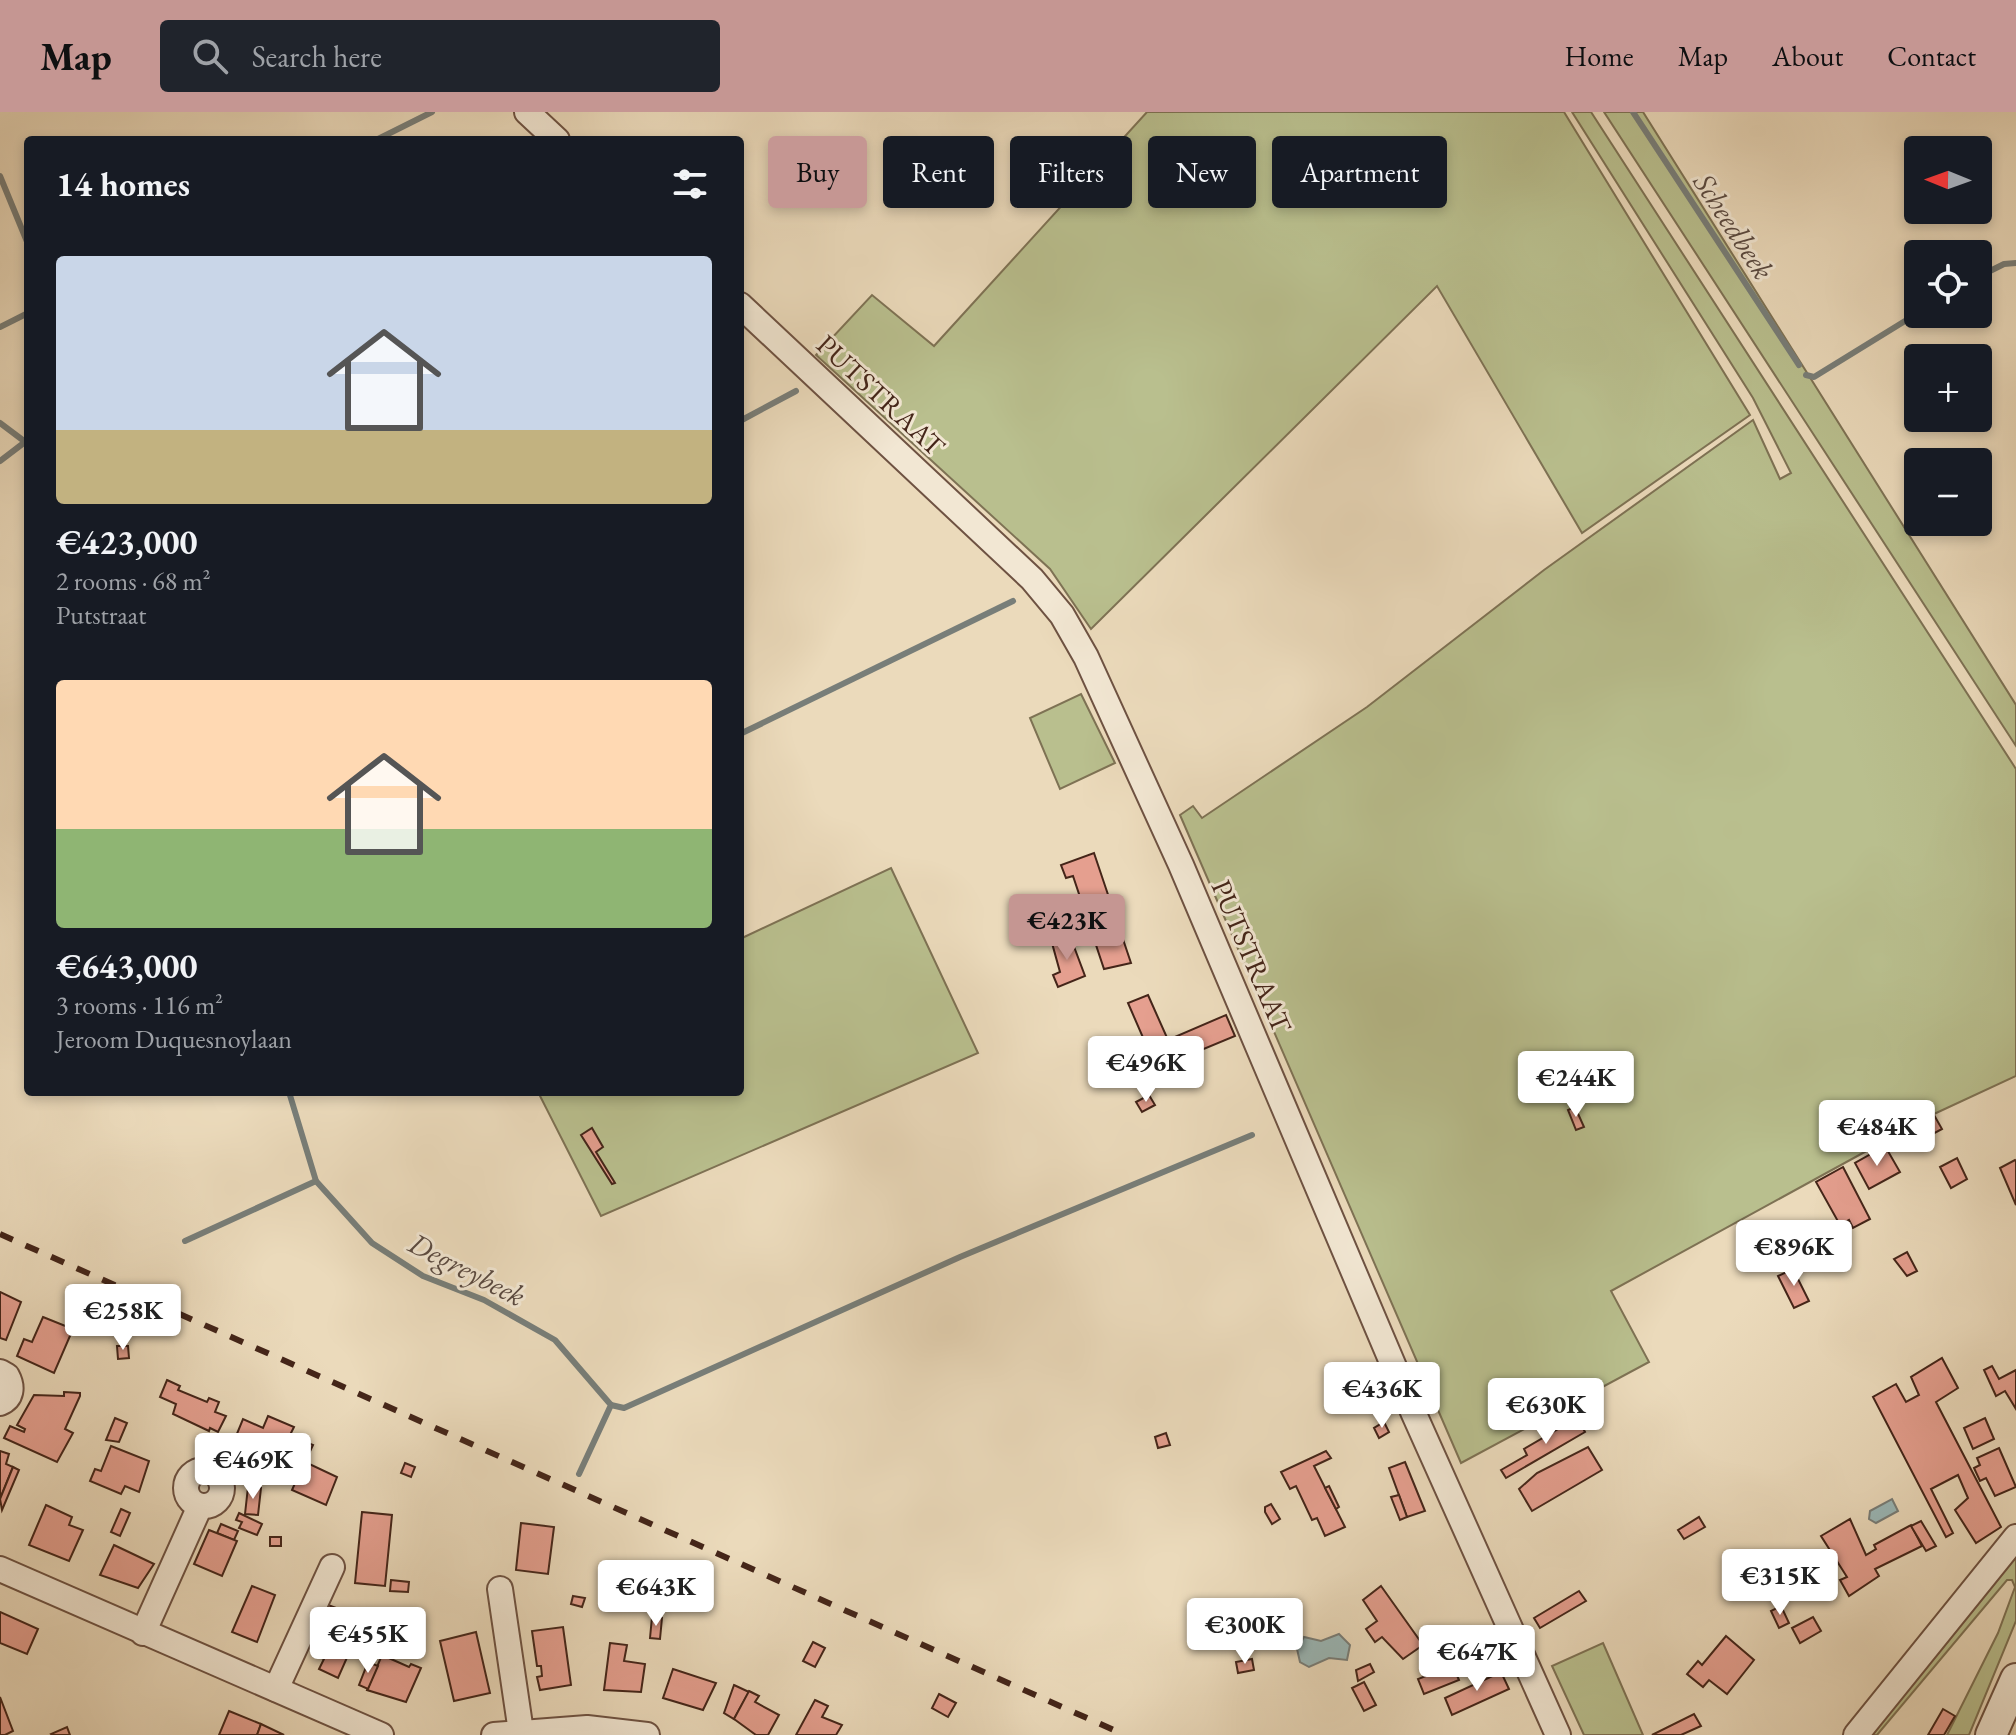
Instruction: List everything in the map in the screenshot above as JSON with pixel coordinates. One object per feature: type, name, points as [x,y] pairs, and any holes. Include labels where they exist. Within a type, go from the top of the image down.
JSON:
[{"type":"street","points":[[527,112],[553,136]]},
{"type":"street","name":"PUTSTRAAT","points":[[744,309],[1032,579],[1062,615],[1086,657],[1181,865],[1414,1414],[1558,1735]]},
{"type":"street","points":[[0,1372],[7,1376],[12,1389],[0,1403]]},
{"type":"street","points":[[143,1633],[200,1506]]},
{"type":"street","points":[[1856,1735],[2016,1537]]},
{"type":"street","points":[[276,1689],[332,1567]]},
{"type":"street","points":[[0,1569],[381,1735]]},
{"type":"street","points":[[500,1589],[521,1732]]},
{"type":"street","points":[[1991,1735],[2016,1679]]},
{"type":"street","points":[[494,1735],[587,1728],[647,1735]]},
{"type":"green space","points":[[1147,112],[1564,112],[1750,415],[1582,533],[1437,286],[1091,629],[1050,569],[816,355],[872,295],[934,346],[1060,208],[1132,208],[1132,136],[1125,136]]},
{"type":"green space","points":[[1572,112],[1591,112],[2016,769],[2016,1076],[1934,1114],[1611,1291],[1649,1362],[1461,1463],[1180,815],[1193,806],[1202,818],[1367,707],[1544,570],[1753,420],[1780,479],[1791,473],[1753,398]]},
{"type":"green space","points":[[1604,112],[1643,112],[1904,527],[1904,536],[1910,536],[2016,705],[2016,746]]},
{"type":"green space","points":[[1081,694],[1115,763],[1060,789],[1030,718]]},
{"type":"green space","points":[[891,868],[978,1053],[601,1216],[540,1096],[744,1096],[744,937]]},
{"type":"green space","points":[[2016,1555],[2016,1621],[1969,1735],[1947,1735],[1998,1633],[2015,1587],[2012,1580],[2007,1580],[1877,1735],[1868,1735]]},
{"type":"green space","points":[[1603,1643],[1643,1735],[1584,1735],[1552,1666]]},
{"type":"water","points":[[1892,1499],[1898,1511],[1876,1523],[1869,1519],[1870,1511]]},
{"type":"water","points":[[1339,1634],[1350,1645],[1347,1660],[1329,1658],[1309,1667],[1300,1662],[1297,1649],[1304,1637],[1321,1641]]},
{"type":"building","points":[[1094,853],[1131,963],[1104,969],[1073,876],[1066,878],[1061,865]]},
{"type":"building","points":[[1070,936],[1085,976],[1058,987],[1053,975],[1060,972],[1052,943]]},
{"type":"building","points":[[1148,995],[1168,1040],[1226,1015],[1235,1036],[1189,1055],[1191,1060],[1181,1064],[1186,1078],[1164,1086],[1128,1003]]},
{"type":"building","points":[[1149,1095],[1155,1105],[1142,1112],[1136,1102]]},
{"type":"building","points":[[1575,1107],[1584,1127],[1576,1130],[1568,1110]]},
{"type":"building","points":[[1934,1115],[1942,1129],[1931,1135],[1924,1121]]},
{"type":"building","points":[[592,1128],[603,1147],[596,1152],[615,1183],[612,1184],[581,1135]]},
{"type":"building","points":[[1885,1146],[1900,1172],[1869,1189],[1855,1163]]},
{"type":"building","points":[[1957,1158],[1967,1179],[1951,1188],[1940,1167]]},
{"type":"building","points":[[2016,1161],[2016,1205],[2000,1168]]},
{"type":"building","points":[[1843,1167],[1870,1219],[1853,1228],[1849,1220],[1840,1225],[1816,1182]]},
{"type":"building","points":[[1907,1252],[1917,1271],[1907,1276],[1894,1259]]},
{"type":"building","points":[[1793,1269],[1809,1301],[1794,1308],[1778,1276]]},
{"type":"building","points":[[0,1292],[21,1302],[6,1340],[0,1338]]},
{"type":"building","points":[[43,1317],[73,1329],[54,1373],[17,1356],[24,1339],[32,1342]]},
{"type":"building","points":[[117,1346],[128,1346],[129,1358],[118,1359]]},
{"type":"building","points":[[1942,1358],[1958,1388],[1936,1402],[2001,1527],[1976,1543],[1955,1510],[1968,1498],[1958,1475],[1931,1489],[1953,1533],[1946,1537],[1873,1397],[1896,1384],[1906,1402],[1919,1395],[1911,1377]]},
{"type":"building","points":[[1992,1366],[1999,1379],[2016,1370],[2016,1409],[2005,1391],[1996,1396],[1984,1370]]},
{"type":"building","points":[[167,1380],[180,1386],[178,1390],[207,1402],[209,1398],[219,1402],[215,1412],[226,1416],[218,1432],[210,1428],[209,1431],[173,1414],[176,1404],[160,1397]]},
{"type":"building","points":[[64,1392],[80,1393],[80,1396],[65,1429],[73,1433],[57,1462],[4,1438],[10,1426],[24,1432],[25,1429],[17,1425],[34,1395],[64,1396]]},
{"type":"building","points":[[268,1416],[294,1427],[287,1441],[276,1437],[267,1457],[263,1455],[263,1448],[257,1460],[242,1453],[238,1462],[227,1458],[243,1419],[263,1428]]},
{"type":"building","points":[[115,1418],[127,1423],[119,1442],[106,1440]]},
{"type":"building","points":[[1577,1418],[1585,1432],[1506,1478],[1501,1470],[1527,1455],[1524,1449]]},
{"type":"building","points":[[1985,1418],[1994,1439],[1973,1449],[1964,1428]]},
{"type":"building","points":[[1384,1422],[1389,1432],[1379,1438],[1374,1428]]},
{"type":"building","points":[[1166,1433],[1170,1445],[1158,1448],[1155,1437]]},
{"type":"building","points":[[303,1441],[313,1445],[305,1462],[337,1477],[326,1505],[292,1490],[304,1463],[295,1459]]},
{"type":"building","points":[[111,1446],[149,1461],[139,1492],[125,1486],[121,1494],[90,1481],[95,1469],[101,1471]]},
{"type":"building","points":[[1588,1447],[1602,1470],[1532,1511],[1519,1489],[1537,1473]]},
{"type":"building","points":[[1999,1448],[2016,1487],[1995,1496],[1986,1478],[1980,1481],[1974,1468],[1980,1465],[1977,1458]]},
{"type":"building","points":[[0,1451],[9,1454],[6,1464],[13,1467],[0,1499]]},
{"type":"building","points":[[1326,1451],[1331,1458],[1314,1466],[1345,1527],[1325,1536],[1317,1518],[1312,1520],[1296,1486],[1290,1489],[1281,1472]]},
{"type":"building","points":[[1405,1462],[1425,1511],[1407,1517],[1389,1468]]},
{"type":"building","points":[[405,1463],[415,1467],[411,1477],[401,1473]]},
{"type":"building","points":[[13,1467],[19,1470],[2,1510],[0,1499]]},
{"type":"building","points":[[1329,1486],[1339,1507],[1336,1509],[1325,1488]]},
{"type":"building","points":[[248,1487],[261,1488],[258,1515],[245,1514]]},
{"type":"building","points":[[1399,1495],[1407,1517],[1400,1520],[1391,1497]]},
{"type":"building","points":[[1271,1504],[1280,1519],[1272,1524],[1265,1512],[1265,1507]]},
{"type":"building","points":[[46,1505],[72,1517],[69,1525],[83,1530],[69,1561],[29,1545]]},
{"type":"building","points":[[121,1509],[130,1513],[120,1536],[111,1532]]},
{"type":"building","points":[[362,1512],[392,1515],[385,1586],[355,1583]]},
{"type":"building","points":[[239,1513],[262,1524],[257,1535],[239,1528],[242,1522],[236,1520]]},
{"type":"building","points":[[1699,1517],[1705,1527],[1684,1539],[1678,1530]]},
{"type":"building","points":[[1850,1519],[1866,1555],[1876,1549],[1874,1545],[1911,1525],[1922,1546],[1875,1569],[1879,1576],[1849,1596],[1840,1580],[1847,1577],[1821,1536]]},
{"type":"building","points":[[1921,1521],[1936,1546],[1926,1551],[1911,1526]]},
{"type":"building","points":[[521,1523],[554,1527],[548,1574],[516,1570]]},
{"type":"building","points":[[221,1524],[238,1531],[234,1540],[217,1533]]},
{"type":"building","points":[[209,1530],[237,1541],[222,1576],[194,1564]]},
{"type":"building","points":[[270,1537],[281,1537],[281,1546],[270,1546]]},
{"type":"building","points":[[114,1545],[154,1564],[138,1588],[100,1575]]},
{"type":"building","points":[[672,1572],[673,1582],[660,1583],[659,1573]]},
{"type":"building","points":[[391,1580],[409,1582],[408,1592],[390,1591]]},
{"type":"building","points":[[252,1586],[275,1595],[257,1642],[232,1632]]},
{"type":"building","points":[[1381,1586],[1423,1645],[1403,1659],[1382,1637],[1375,1642],[1366,1629],[1377,1621],[1363,1600]]},
{"type":"building","points":[[1579,1591],[1586,1601],[1540,1628],[1534,1618]]},
{"type":"building","points":[[573,1596],[585,1598],[582,1607],[571,1604]]},
{"type":"building","points":[[328,1605],[339,1609],[332,1623],[322,1619]]},
{"type":"building","points":[[1781,1606],[1789,1623],[1779,1628],[1771,1611]]},
{"type":"building","points":[[0,1612],[38,1629],[27,1654],[0,1643]]},
{"type":"building","points":[[652,1617],[662,1618],[660,1639],[650,1638]]},
{"type":"building","points":[[1813,1617],[1821,1631],[1800,1643],[1792,1628]]},
{"type":"building","points":[[563,1627],[571,1685],[540,1690],[537,1677],[542,1676],[541,1666],[537,1666],[532,1631]]},
{"type":"building","points":[[325,1632],[336,1637],[332,1646],[349,1653],[338,1678],[319,1669],[324,1659],[315,1655]]},
{"type":"building","points":[[476,1632],[490,1693],[454,1701],[440,1641]]},
{"type":"building","points":[[1726,1636],[1754,1660],[1727,1694],[1709,1680],[1703,1687],[1687,1674],[1698,1661],[1702,1665]]},
{"type":"building","points":[[813,1642],[825,1648],[815,1667],[803,1661]]},
{"type":"building","points":[[610,1643],[627,1645],[624,1661],[645,1664],[641,1692],[604,1690]]},
{"type":"building","points":[[382,1655],[409,1667],[411,1664],[421,1668],[406,1702],[367,1690]]},
{"type":"building","points":[[1448,1655],[1459,1680],[1424,1694],[1418,1679],[1426,1676],[1421,1666]]},
{"type":"building","points":[[1252,1659],[1254,1670],[1238,1673],[1236,1662]]},
{"type":"building","points":[[368,1662],[378,1666],[368,1689],[359,1685]]},
{"type":"building","points":[[1370,1664],[1374,1672],[1358,1681],[1356,1670]]},
{"type":"building","points":[[673,1669],[716,1683],[703,1710],[663,1698]]},
{"type":"building","points":[[1501,1672],[1509,1689],[1452,1715],[1445,1698]]},
{"type":"building","points":[[1364,1682],[1376,1705],[1364,1711],[1352,1688]]},
{"type":"building","points":[[734,1685],[749,1692],[734,1719],[724,1713]]},
{"type":"building","points":[[749,1691],[759,1696],[755,1702],[779,1715],[768,1735],[756,1735],[734,1719]]},
{"type":"building","points":[[939,1694],[956,1703],[948,1717],[932,1708]]},
{"type":"building","points":[[0,1697],[13,1731],[5,1735],[0,1735]]},
{"type":"building","points":[[815,1700],[828,1706],[822,1717],[842,1725],[836,1735],[796,1735]]},
{"type":"building","points":[[1943,1709],[1955,1716],[1944,1735],[1928,1735]]},
{"type":"building","points":[[229,1711],[261,1724],[257,1735],[219,1735]]},
{"type":"building","points":[[1694,1714],[1701,1726],[1681,1735],[1652,1735]]},
{"type":"building","points":[[261,1724],[284,1735],[257,1735]]},
{"type":"building","points":[[67,1727],[70,1735],[51,1734]]},
{"type":"waterway","points":[[384,136],[432,112]]},
{"type":"waterway","name":"Scheedbeek","points":[[1633,112],[1799,365]]},
{"type":"waterway","name":"Degreybeek","points":[[0,176],[24,234]]},
{"type":"waterway","name":"Scheedbeek","points":[[1992,270],[2016,263]]},
{"type":"waterway","name":"Degreybeek","points":[[0,327],[24,315]]},
{"type":"waterway","name":"Scheedbeek","points":[[1806,375],[1814,377],[1904,322]]},
{"type":"waterway","points":[[744,419],[796,391]]},
{"type":"waterway","name":"Degreybeek","points":[[0,423],[24,441]]},
{"type":"waterway","points":[[0,461],[24,443]]},
{"type":"waterway","points":[[744,732],[1013,601]]},
{"type":"waterway","name":"Degreybeek","points":[[290,1096],[316,1181],[372,1243],[423,1276],[484,1300],[555,1340],[611,1405],[579,1474]]},
{"type":"waterway","points":[[611,1405],[624,1408],[960,1257],[1252,1135]]},
{"type":"waterway","points":[[185,1241],[316,1181]]},
{"type":"railway","points":[[0,1234],[1125,1735]]}]
